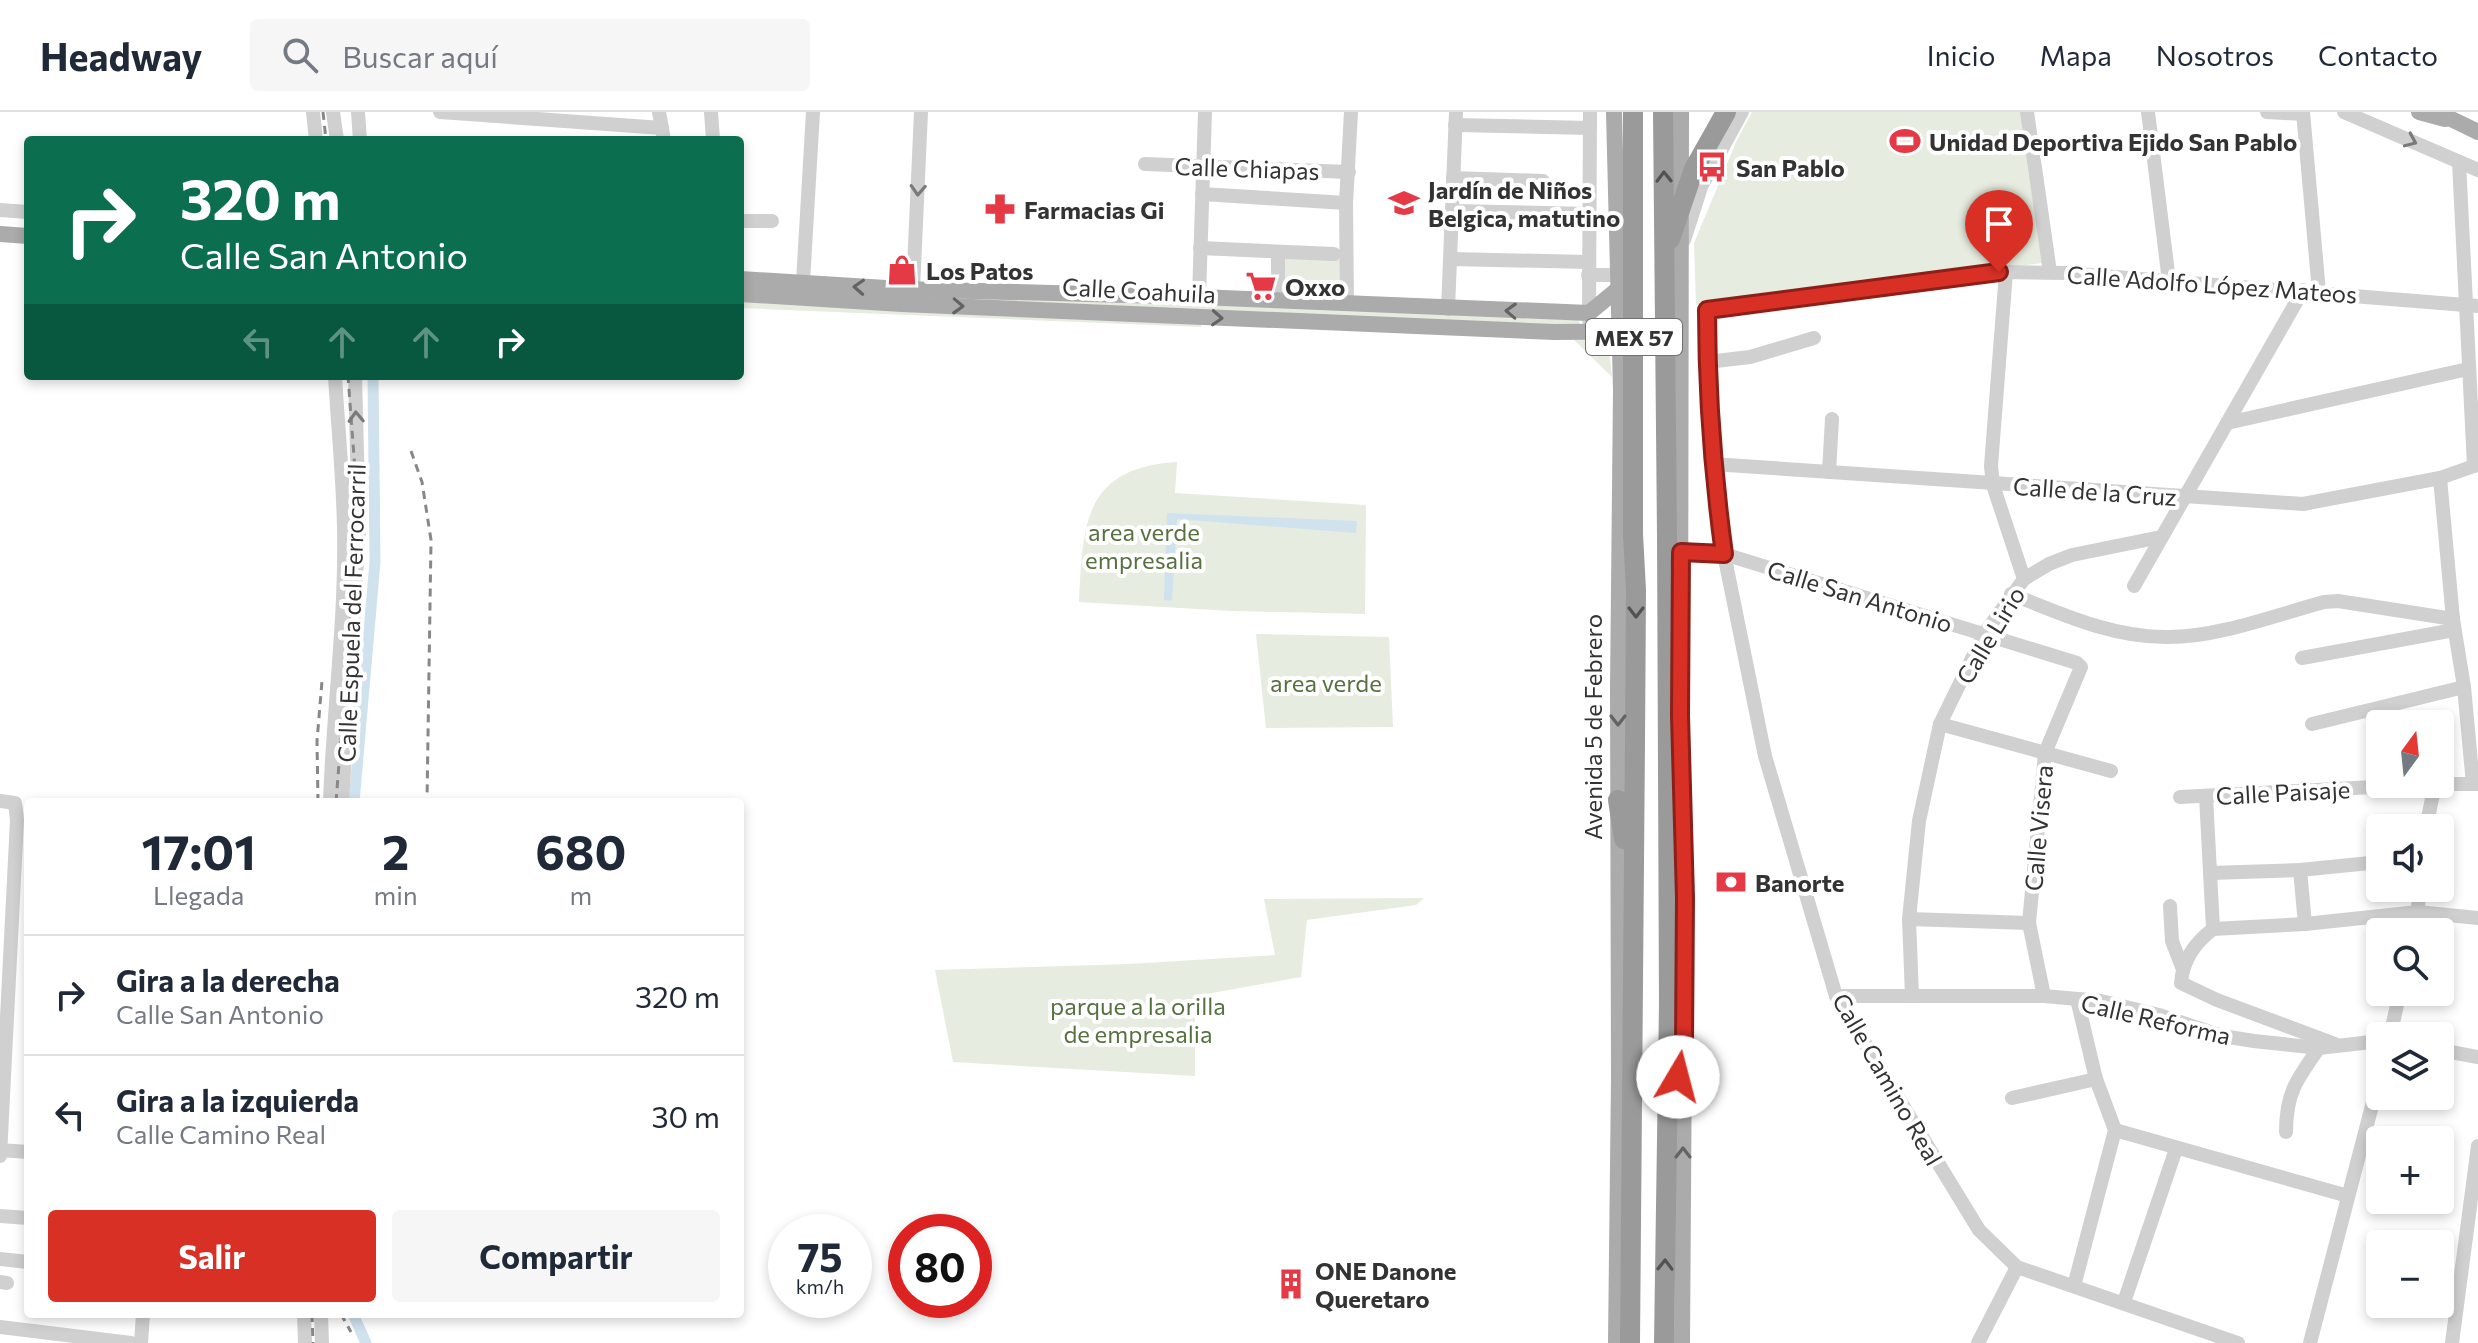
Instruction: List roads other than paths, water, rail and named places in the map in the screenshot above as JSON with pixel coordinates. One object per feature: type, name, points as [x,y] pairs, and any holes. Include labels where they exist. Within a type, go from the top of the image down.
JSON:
[{"type":"highway","name":"Avenida 5 de Febrero","points":[[1630,1343],[1636,711],[1633,112]]},
{"type":"highway","name":"MEX 57","points":[[1663,112],[1673,250],[1667,535],[1664,1343]]},
{"type":"highway","points":[[1673,250],[1694,169],[1726,112]]},
{"type":"highway","points":[[1618,800],[1632,889]]},
{"type":"highway","points":[[1667,843],[1685,898]]},
{"type":"highway","points":[[1667,1136],[1684,1047]]},
{"type":"highway","points":[[1618,1201],[1632,1112]]},
{"type":"main road","name":"Avenida 5 de Febrero","points":[[1614,112],[1621,390],[1616,1343]]},
{"type":"main road","points":[[1681,112],[1673,250],[1679,331],[1680,715],[1685,898],[1682,1343]]},
{"type":"main road","points":[[2419,112],[2458,123]]},
{"type":"main road","points":[[2437,112],[2478,132]]},
{"type":"main road","points":[[0,234],[24,236]]},
{"type":"main road","name":"Calle Coahuila","points":[[744,279],[913,290],[1199,297],[1589,313]]},
{"type":"main road","points":[[1589,313],[1617,282]]},
{"type":"main road","name":"Calle Coahuila","points":[[744,294],[1278,321],[1589,332],[1679,331]]},
{"type":"street","points":[[313,112],[316,136]]},
{"type":"street","points":[[333,112],[336,136]]},
{"type":"street","points":[[358,112],[360,136]]},
{"type":"street","points":[[440,112],[663,134],[659,112]]},
{"type":"street","points":[[711,112],[713,136]]},
{"type":"street","points":[[803,282],[813,112]]},
{"type":"street","points":[[913,290],[921,112]]},
{"type":"street","points":[[1199,297],[1205,112]]},
{"type":"street","points":[[1347,303],[1346,203],[1351,112]]},
{"type":"street","points":[[1589,332],[1590,112]]},
{"type":"street","points":[[1673,250],[1701,187],[1742,112]]},
{"type":"street","points":[[2027,112],[2050,272]]},
{"type":"street","points":[[2148,112],[2169,281]]},
{"type":"street","points":[[2267,112],[2303,113],[2319,292]]},
{"type":"street","points":[[2344,112],[2478,170]]},
{"type":"street","points":[[1448,309],[1455,119],[1590,128]]},
{"type":"street","points":[[2459,162],[2471,306],[2468,369],[2476,468]]},
{"type":"street","name":"Calle Chiapas","points":[[1145,164],[1349,172]]},
{"type":"street","points":[[1453,178],[1543,181]]},
{"type":"street","points":[[1202,194],[1346,203]]},
{"type":"street","points":[[0,210],[24,212]]},
{"type":"street","points":[[1453,211],[1590,214]]},
{"type":"street","points":[[744,221],[772,221]]},
{"type":"street","points":[[1200,248],[1334,254]]},
{"type":"street","points":[[1278,252],[1278,300]]},
{"type":"street","points":[[1451,259],[1588,269],[1617,282]]},
{"type":"street","name":"Calle Adolfo López Mateos","points":[[1707,310],[2006,272],[2050,272],[2303,290],[2471,306]]},
{"type":"street","name":"Calle Lirio","points":[[1912,996],[1909,919],[1919,821],[1940,724],[1984,634],[2024,579],[1993,485],[1991,466],[2006,272]]},
{"type":"street","points":[[2134,586],[2303,290]]},
{"type":"street","name":"Calle Camino Real","points":[[1707,310],[1712,464],[1724,554],[1765,756],[1836,996],[1979,1230],[2017,1267],[2238,1343]]},
{"type":"street","points":[[1707,362],[1750,357],[1814,338]]},
{"type":"street","points":[[2227,423],[2468,369]]},
{"type":"street","name":"Calle Espuela del Ferrocarril","points":[[330,798],[333,716],[342,624],[344,529],[335,380]]},
{"type":"street","name":"Calle Espuela del Ferrocarril","points":[[342,798],[359,530],[355,380]]},
{"type":"street","points":[[1829,472],[1832,419]]},
{"type":"street","name":"Calle de la Cruz","points":[[1712,464],[2303,504],[2440,478],[2476,468]]},
{"type":"street","points":[[2440,478],[2454,624],[2474,740],[2476,784]]},
{"type":"street","points":[[2024,579],[2072,555],[2161,537]]},
{"type":"street","name":"Calle San Antonio","points":[[1681,552],[1724,554],[2077,663],[2081,667]]},
{"type":"street","points":[[2011,594],[2089,625],[2130,635],[2171,638],[2338,601],[2454,624]]},
{"type":"street","points":[[2302,658],[2454,624]]},
{"type":"street","name":"Calle Visera","points":[[2044,996],[2029,923],[2045,753],[2081,667]]},
{"type":"street","points":[[2312,724],[2464,687]]},
{"type":"street","points":[[1940,724],[2111,771]]},
{"type":"street","name":"Calle Paisaje","points":[[2454,784],[2476,784]]},
{"type":"street","name":"Calle Paisaje","points":[[2180,797],[2366,788]]},
{"type":"street","points":[[2206,796],[2213,929]]},
{"type":"street","points":[[0,1156],[8,802]]},
{"type":"street","points":[[2210,873],[2300,870],[2366,863]]},
{"type":"street","points":[[2300,870],[2305,924]]},
{"type":"street","points":[[2417,918],[2418,902]]},
{"type":"street","points":[[2170,906],[2172,941],[2182,967],[2181,983],[2217,1000],[2336,1044]]},
{"type":"street","points":[[2182,967],[2198,941],[2213,929],[2305,924],[2418,912],[2478,918]]},
{"type":"street","points":[[1909,919],[2029,923]]},
{"type":"street","name":"Calle Reforma","points":[[1836,996],[2044,996],[2101,1001],[2159,1015],[2222,1036],[2319,1048],[2366,1042]]},
{"type":"street","points":[[2074,1286],[2115,1130],[2096,1079],[2077,999]]},
{"type":"street","points":[[2286,1132],[2286,1107],[2296,1081],[2319,1048]]},
{"type":"street","points":[[2454,1053],[2478,1057]]},
{"type":"street","points":[[2012,1098],[2096,1079]]},
{"type":"street","points":[[2310,1343],[2371,1110]]},
{"type":"street","points":[[2115,1130],[2348,1196]]},
{"type":"street","points":[[2452,1343],[2478,1146]]},
{"type":"street","points":[[2124,1302],[2176,1149]]},
{"type":"street","points":[[0,1150],[24,1152]]},
{"type":"street","points":[[0,1216],[24,1218]]},
{"type":"street","points":[[0,1259],[24,1262]]},
{"type":"street","points":[[1978,1343],[2017,1267]]},
{"type":"street","points":[[141,1343],[143,1318]]},
{"type":"street","points":[[304,1318],[305,1343]]},
{"type":"street","points":[[321,1318],[322,1343]]},
{"type":"street","points":[[0,1327],[131,1343]]},
{"type":"water","points":[[1167,513],[1357,521],[1356,533],[1177,519],[1172,601],[1164,600]]},
{"type":"waterway","points":[[354,798],[375,562],[373,380]]},
{"type":"waterway","points":[[355,1318],[366,1343]]},
{"type":"railway","points":[[323,112],[326,136]]},
{"type":"railway","points":[[336,798],[351,610],[355,470],[348,380]]},
{"type":"railway","points":[[411,451],[422,482],[431,540],[427,798]]},
{"type":"railway","points":[[318,798],[317,741],[322,681]]},
{"type":"railway","points":[[312,1318],[313,1343]]},
{"type":"railway","points":[[343,1318],[351,1332]]},
{"type":"place","name":"Unidad Deportiva Ejido San Pablo","points":[[1905,141]]},
{"type":"place","name":"San Pablo","points":[[1712,167]]},
{"type":"place","name":"Jardín de Niños Belgica, matutino","points":[[1404,203]]},
{"type":"place","name":"Farmacias Gi","points":[[1000,209]]},
{"type":"place","name":"Los Patos","points":[[902,270]]},
{"type":"place","name":"Oxxo","points":[[1261,286]]},
{"type":"place","name":"Banorte","points":[[1731,882]]},
{"type":"place","name":"ONE Danone Queretaro","points":[[1291,1284]]},
{"type":"park label","name":"area verde empresalia","points":[[1144,545]]},
{"type":"park label","name":"area verde","points":[[1326,682]]},
{"type":"park label","name":"parque a la orilla de empresalia","points":[[1138,1019]]}]
